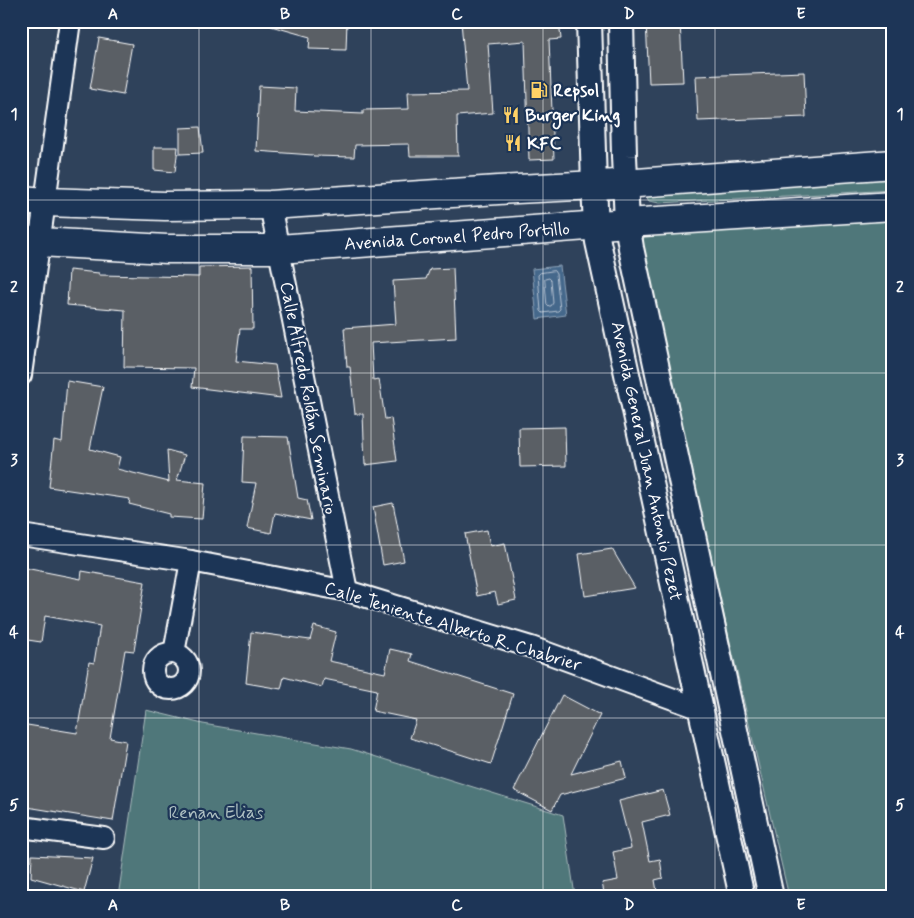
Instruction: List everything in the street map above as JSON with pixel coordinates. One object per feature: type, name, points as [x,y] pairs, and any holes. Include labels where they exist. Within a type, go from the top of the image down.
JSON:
[{"type":"main road","points":[[33,201],[165,206],[270,206],[893,164]]},
{"type":"main road","name":"Avenida Coronel Pedro Portillo","points":[[30,241],[167,249],[279,249],[627,223],[893,206]]},
{"type":"street","points":[[21,375],[37,262],[30,241],[33,201],[70,21]]},
{"type":"street","name":"Avenida General Juan Antonio Pezet","points":[[590,21],[594,185],[598,242],[742,897]]},
{"type":"street","name":"Avenida General Juan Antonio Pezet","points":[[621,21],[627,223],[771,897]]},
{"type":"street","name":"Calle Alfredo Roldán Seminario","points":[[270,206],[347,591]]},
{"type":"street","name":"Calle Teniente Alberto R. Chabrier","points":[[21,535],[191,561],[347,591],[531,647],[701,709]]},
{"type":"street","points":[[174,653],[191,561]]},
{"type":"street","points":[[21,827],[104,838]]},
{"type":"green space","points":[[893,174],[893,190],[660,203],[649,201],[645,195]]},
{"type":"green space","points":[[893,218],[893,897],[789,897],[639,248],[647,231]]},
{"type":"green space","name":"Renan Elias","points":[[146,710],[203,724],[351,749],[563,815],[575,896],[118,897]]},
{"type":"water","points":[[560,266],[566,315],[537,319],[532,269]]},
{"type":"building","points":[[271,21],[347,21],[346,50],[309,49],[310,37],[271,26]]},
{"type":"building","points":[[461,21],[559,21],[561,39],[549,40],[554,159],[529,160],[525,41],[488,44],[493,113],[457,116],[458,156],[410,156],[409,144],[355,145],[354,157],[313,156],[256,151],[259,86],[296,88],[295,111],[363,114],[363,110],[409,109],[408,92],[467,91]]},
{"type":"building","points":[[646,21],[680,21],[683,82],[649,83]]},
{"type":"building","points":[[99,38],[132,44],[123,95],[90,89]]},
{"type":"building","points":[[804,72],[806,117],[698,121],[696,76]]},
{"type":"building","points":[[200,127],[203,153],[180,154],[180,128]]},
{"type":"building","points":[[154,147],[178,147],[175,172],[154,170]]},
{"type":"building","points":[[252,266],[253,329],[240,329],[236,361],[275,365],[281,398],[192,387],[194,368],[124,367],[125,310],[67,305],[69,270],[99,273],[99,275],[199,277],[199,267]]},
{"type":"building","points":[[453,268],[456,338],[371,343],[373,380],[379,379],[385,419],[391,418],[397,461],[365,465],[363,414],[355,414],[350,367],[347,367],[344,328],[396,324],[393,281],[426,279],[430,269]]},
{"type":"building","points":[[67,381],[103,387],[90,449],[120,457],[117,469],[169,482],[167,450],[185,455],[177,480],[205,483],[202,519],[169,517],[169,514],[129,504],[130,499],[49,487],[54,440],[62,442]]},
{"type":"building","points":[[565,427],[566,466],[520,467],[519,428]]},
{"type":"building","points":[[244,436],[288,437],[298,498],[307,500],[311,520],[275,513],[271,533],[247,528],[256,483],[242,482]]},
{"type":"building","points":[[393,503],[404,561],[383,565],[373,507]]},
{"type":"building","points":[[487,530],[490,546],[505,543],[516,600],[498,604],[495,592],[477,596],[465,534]]},
{"type":"building","points":[[612,549],[635,588],[585,596],[579,554]]},
{"type":"building","points":[[25,568],[81,579],[82,571],[145,582],[134,651],[125,650],[110,738],[126,741],[113,821],[21,806],[21,724],[77,733],[89,662],[94,663],[100,626],[45,616],[41,642],[21,639],[21,600]]},
{"type":"building","points":[[314,626],[336,632],[329,661],[385,673],[390,649],[412,654],[410,661],[513,694],[491,764],[410,738],[416,720],[373,711],[377,690],[324,679],[322,687],[284,677],[281,689],[246,683],[251,632],[310,640]]},
{"type":"building","points":[[562,695],[600,715],[571,774],[622,761],[626,778],[560,795],[552,810],[514,790]]},
{"type":"building","points":[[663,790],[670,815],[642,822],[650,861],[660,859],[663,878],[655,880],[658,897],[605,897],[602,883],[618,880],[613,852],[631,848],[619,801]]},
{"type":"building","points":[[32,855],[93,858],[84,892],[31,877]]},
{"type":"place","name":"Repsol","points":[[539,90]]},
{"type":"place","name":"Burger King","points":[[511,115]]},
{"type":"place","name":"KFC","points":[[513,143]]}]
